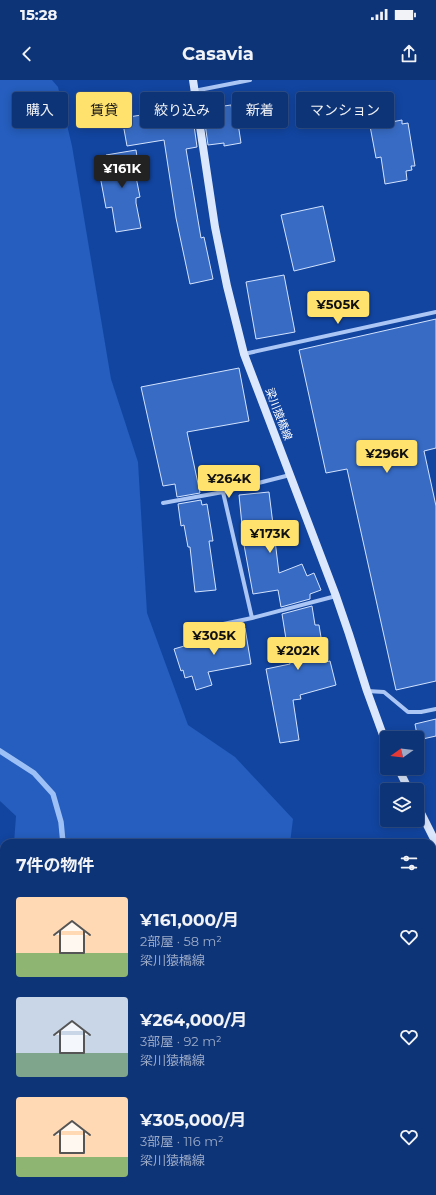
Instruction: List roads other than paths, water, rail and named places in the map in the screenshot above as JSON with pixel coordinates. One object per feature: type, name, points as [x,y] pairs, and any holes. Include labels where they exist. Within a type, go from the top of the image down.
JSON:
[{"type":"main road","name":"梁川猿橋線","points":[[193,80],[193,91],[226,286],[244,354],[336,596],[382,731]]},
{"type":"main road","points":[[424,819],[434,839]]},
{"type":"street","points":[[193,91],[250,80]]},
{"type":"street","points":[[244,354],[436,312]]},
{"type":"street","points":[[163,503],[223,492],[290,475]]},
{"type":"street","points":[[223,492],[252,618]]},
{"type":"street","points":[[190,631],[252,618],[336,596]]},
{"type":"street","points":[[367,691],[384,692],[408,712],[421,712],[436,709]]},
{"type":"waterway","points":[[0,751],[34,773],[53,794],[61,822],[63,839]]}]
